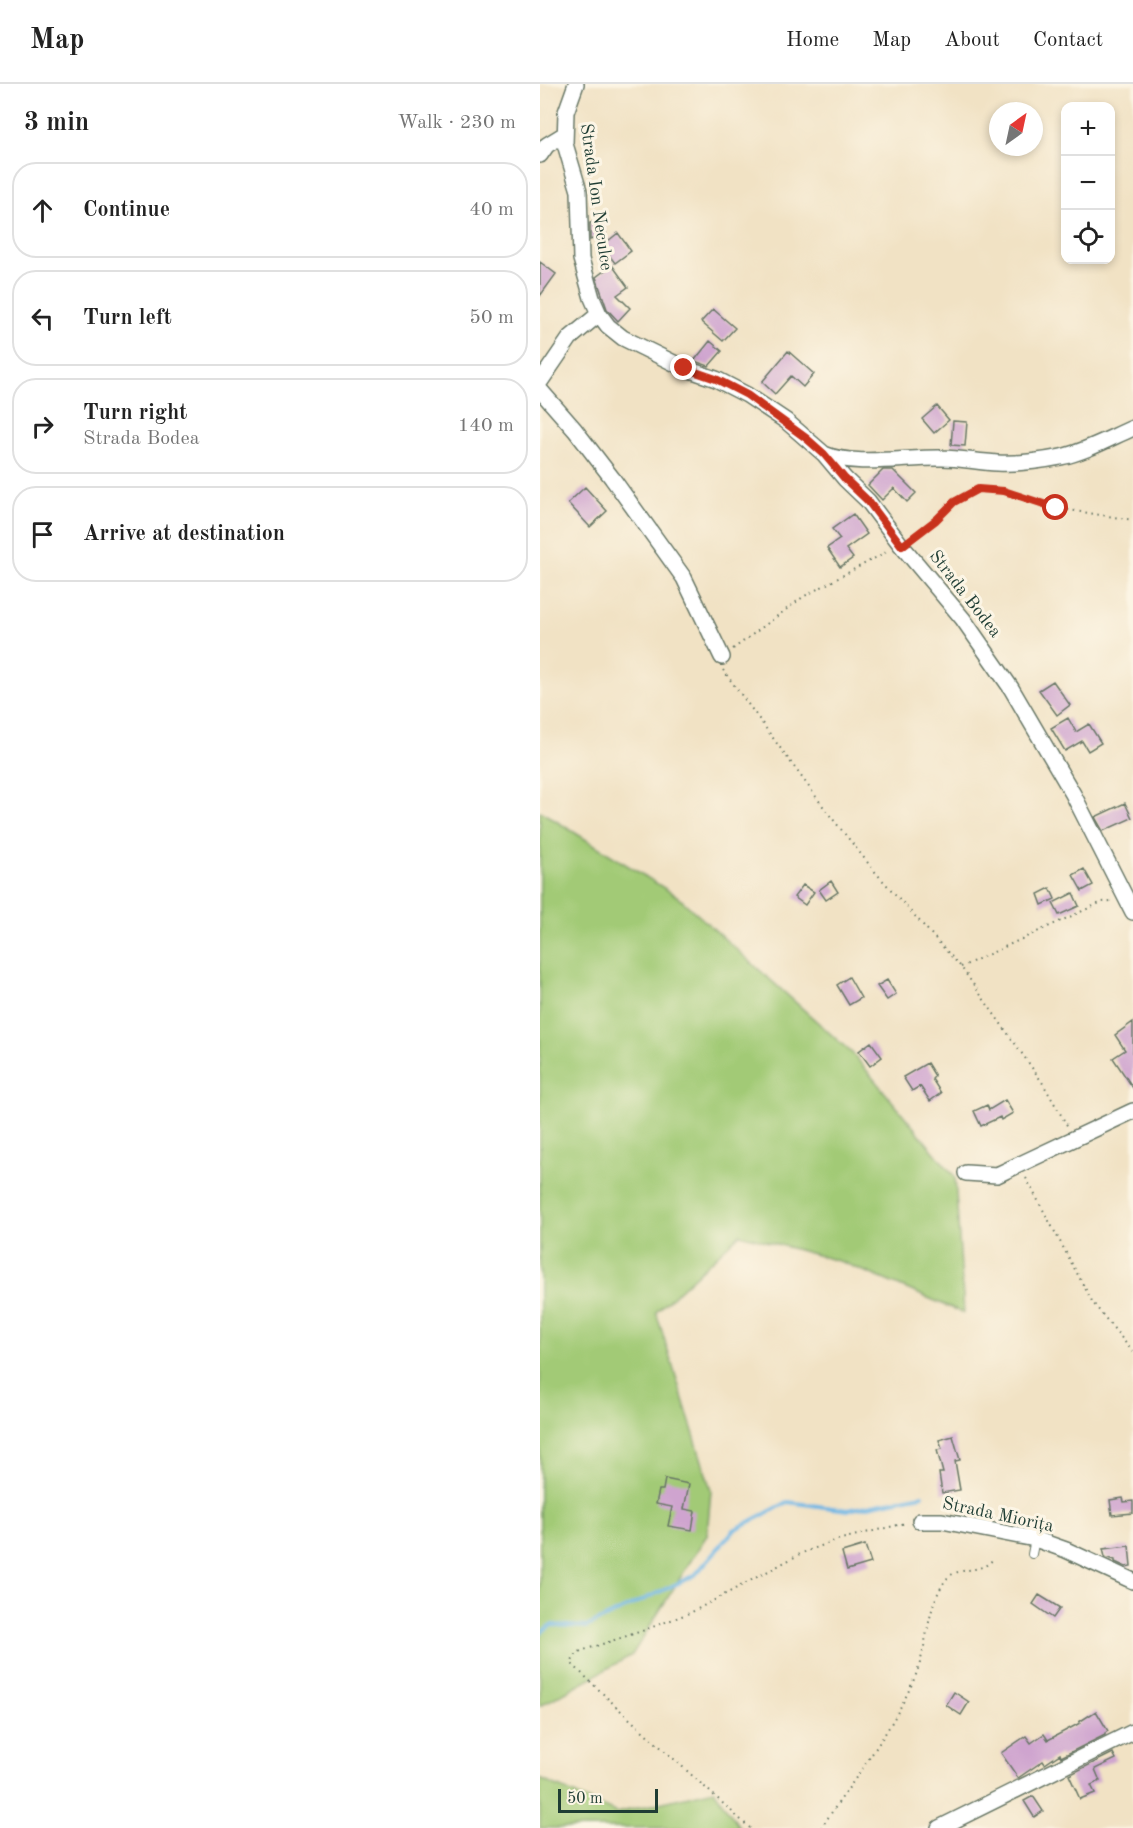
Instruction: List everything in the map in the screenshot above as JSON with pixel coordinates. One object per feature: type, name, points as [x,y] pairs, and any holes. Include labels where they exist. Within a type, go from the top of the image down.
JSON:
[{"type":"street","name":"Strada Ion Neculce","points":[[576,84],[566,112],[565,144],[579,191],[582,259],[592,298],[599,314]]},
{"type":"street","points":[[540,155],[548,145],[565,134]]},
{"type":"street","points":[[540,382],[570,338],[599,314]]},
{"type":"street","name":"Strada Bodea","points":[[599,314],[608,326],[623,338],[684,368],[716,379],[747,395],[786,421],[824,454],[868,501],[902,546],[963,618],[1011,688],[1073,794],[1130,906]]},
{"type":"street","points":[[540,390],[612,478],[684,578],[722,657]]},
{"type":"street","points":[[824,454],[834,458],[861,460],[966,458],[998,463],[1028,461],[1063,456],[1133,428]]},
{"type":"street","points":[[966,1173],[997,1175],[1133,1111]]},
{"type":"street","name":"Strada Miorița","points":[[920,1521],[942,1521],[1034,1547],[1066,1550],[1133,1581]]},
{"type":"street","points":[[939,1828],[1133,1732]]},
{"type":"path","points":[[1076,1139],[1042,1082],[960,967],[876,873],[828,813],[724,671],[722,657],[803,597],[878,556],[902,546],[936,520],[954,502],[978,489],[1004,491],[1056,508],[1133,520]]},
{"type":"path","points":[[960,967],[1102,902],[1130,906]]},
{"type":"path","points":[[1017,1165],[1035,1192],[1093,1303],[1133,1352]]},
{"type":"path","points":[[750,1828],[571,1663],[577,1653],[589,1647],[642,1631],[692,1612],[802,1553],[847,1537],[920,1521]]},
{"type":"path","points":[[821,1828],[873,1751],[909,1691],[923,1656],[934,1607],[946,1580],[955,1572],[983,1567],[993,1559]]},
{"type":"green space","points":[[540,811],[677,896],[853,1054],[955,1177],[964,1313],[842,1262],[740,1234],[656,1312],[711,1490],[707,1535],[632,1655],[540,1706]]},
{"type":"green space","points":[[540,1779],[617,1813],[714,1790],[740,1828],[540,1828]]},
{"type":"building","points":[[602,220],[608,241],[618,233],[631,251],[615,263],[596,238],[590,240],[590,223]]},
{"type":"building","points":[[540,262],[556,274],[540,296]]},
{"type":"building","points":[[612,265],[628,287],[617,295],[630,308],[618,321],[607,309],[596,277]]},
{"type":"building","points":[[713,309],[735,328],[723,341],[701,322]]},
{"type":"building","points":[[710,341],[722,351],[709,366],[694,361]]},
{"type":"building","points":[[788,351],[814,374],[803,387],[791,376],[775,394],[762,382]]},
{"type":"building","points":[[937,406],[949,420],[934,433],[922,419]]},
{"type":"building","points":[[953,421],[967,422],[965,446],[951,445]]},
{"type":"building","points":[[883,470],[893,470],[916,493],[907,502],[894,488],[882,500],[868,485]]},
{"type":"building","points":[[585,487],[607,511],[590,527],[568,503]]},
{"type":"building","points":[[853,514],[867,534],[846,549],[853,558],[840,567],[827,548],[840,539],[832,529]]},
{"type":"building","points":[[1053,681],[1070,705],[1057,715],[1039,690]]},
{"type":"building","points":[[1068,718],[1076,732],[1089,724],[1101,743],[1088,751],[1082,741],[1065,751],[1051,728]]},
{"type":"building","points":[[1125,803],[1132,818],[1103,831],[1095,817]]},
{"type":"building","points":[[1084,869],[1093,885],[1082,891],[1073,875]]},
{"type":"building","points":[[831,881],[838,892],[826,900],[819,890]]},
{"type":"building","points":[[803,885],[814,892],[805,905],[794,897]]},
{"type":"building","points":[[1050,888],[1055,899],[1042,905],[1038,894]]},
{"type":"building","points":[[1073,893],[1079,906],[1059,915],[1053,903]]},
{"type":"building","points":[[849,977],[861,998],[849,1005],[837,985]]},
{"type":"building","points":[[887,980],[896,994],[887,1000],[877,986]]},
{"type":"building","points":[[1133,1022],[1133,1088],[1113,1058],[1125,1050],[1115,1035]]},
{"type":"building","points":[[871,1042],[882,1057],[870,1066],[859,1051]]},
{"type":"building","points":[[927,1063],[935,1076],[932,1079],[941,1093],[930,1101],[920,1086],[912,1091],[903,1077]]},
{"type":"building","points":[[1005,1100],[1013,1113],[1001,1120],[1000,1117],[981,1126],[974,1111],[987,1105],[989,1110]]},
{"type":"building","points":[[953,1436],[960,1460],[955,1461],[960,1490],[942,1493],[939,1473],[943,1473],[937,1450],[942,1449],[939,1440]]},
{"type":"building","points":[[665,1479],[689,1484],[684,1509],[695,1511],[692,1530],[668,1526],[672,1507],[656,1504],[659,1490],[663,1490]]},
{"type":"building","points":[[1123,1498],[1124,1502],[1133,1501],[1133,1513],[1112,1515],[1110,1500]]},
{"type":"building","points":[[865,1545],[871,1563],[847,1570],[842,1552]]},
{"type":"building","points":[[1129,1546],[1131,1566],[1126,1567],[1105,1557],[1103,1549]]},
{"type":"building","points":[[1039,1595],[1060,1608],[1053,1618],[1033,1604]]},
{"type":"building","points":[[954,1692],[969,1702],[961,1715],[946,1705]]},
{"type":"building","points":[[1096,1711],[1108,1731],[1105,1735],[1061,1757],[1060,1754],[1045,1764],[1043,1761],[1018,1778],[1001,1753],[1026,1736],[1031,1743],[1044,1734],[1048,1740],[1080,1723]]},
{"type":"building","points":[[1113,1753],[1116,1759],[1095,1769],[1100,1781],[1091,1785],[1095,1793],[1080,1799],[1069,1775]]},
{"type":"building","points":[[1033,1796],[1043,1811],[1034,1817],[1024,1801]]},
{"type":"waterway","points":[[540,1633],[551,1625],[586,1627],[695,1575],[734,1530],[788,1502],[848,1510],[922,1495]]},
{"type":"route","points":[[684,368],[716,379],[747,395],[786,421],[824,454],[868,501],[902,546],[936,520],[954,502],[978,489],[1004,491],[1056,508]]}]
